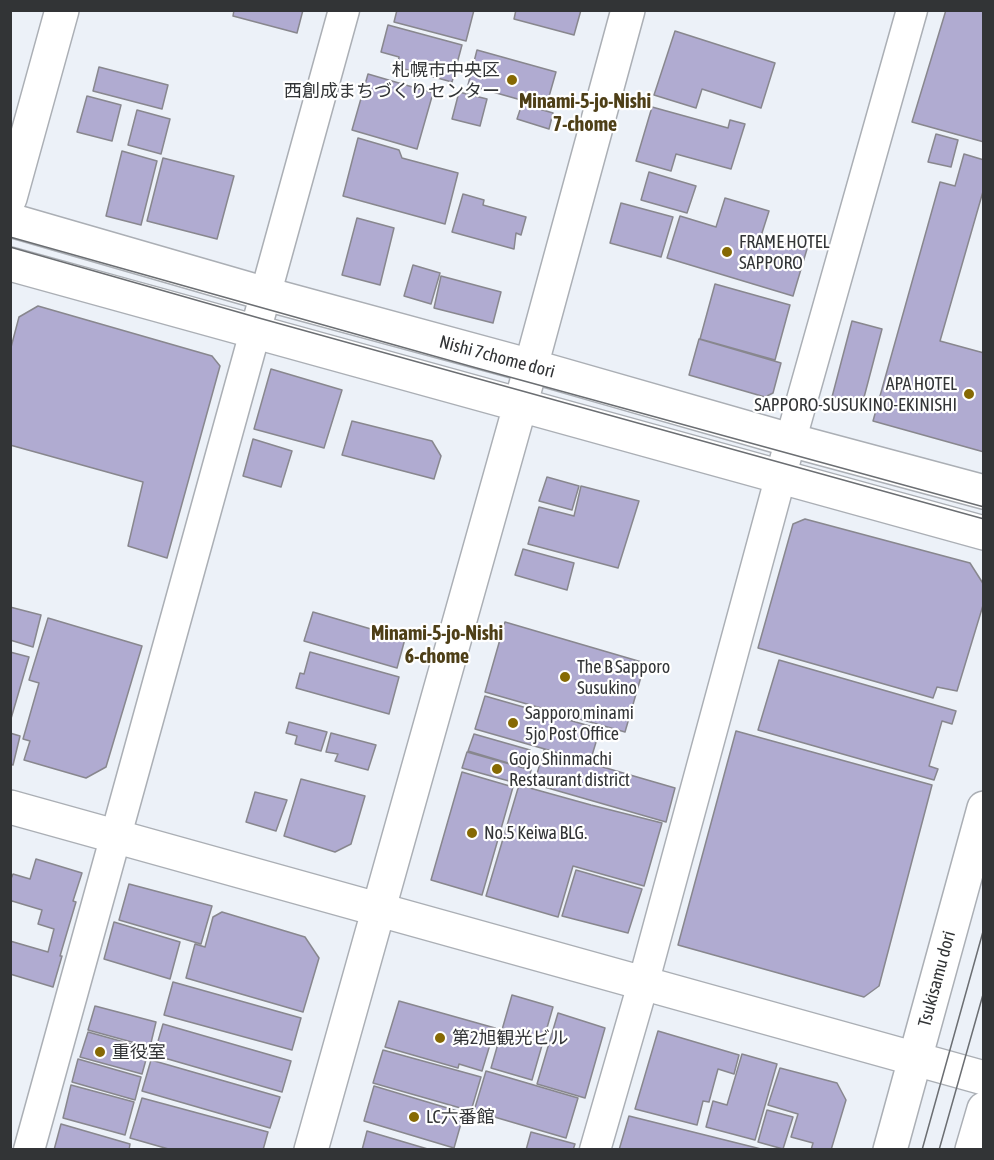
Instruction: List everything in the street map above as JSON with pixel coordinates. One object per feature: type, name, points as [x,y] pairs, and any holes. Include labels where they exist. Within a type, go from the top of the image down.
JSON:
[{"type":"street","points":[[10,198],[62,10]]},
{"type":"street","points":[[29,1149],[344,10]]},
{"type":"street","points":[[311,1149],[520,406],[628,10]]},
{"type":"street","points":[[595,1149],[643,984],[790,440],[912,10]]},
{"type":"street","name":"Nishi 7chome dori","points":[[10,220],[266,294],[984,492]]},
{"type":"street","points":[[10,264],[984,533]]},
{"type":"street","points":[[10,807],[984,1078]]},
{"type":"street","name":"Tsukisamu dori","points":[[890,1149],[984,808]]},
{"type":"street","points":[[972,1149],[984,1109]]},
{"type":"building","points":[[234,10],[303,10],[297,33],[233,16]]},
{"type":"building","points":[[397,10],[474,10],[466,41],[394,22]]},
{"type":"building","points":[[516,10],[581,10],[574,35],[514,19]]},
{"type":"building","points":[[946,10],[984,10],[984,142],[912,122]]},
{"type":"building","points":[[388,25],[462,45],[452,82],[397,67],[399,57],[381,52]]},
{"type":"building","points":[[675,31],[775,63],[761,108],[702,89],[696,108],[654,95]]},
{"type":"building","points":[[477,50],[556,72],[546,107],[468,85]]},
{"type":"building","points":[[99,67],[168,85],[162,109],[93,91]]},
{"type":"building","points":[[368,74],[433,93],[417,149],[352,130]]},
{"type":"building","points":[[459,92],[487,99],[480,126],[452,119]]},
{"type":"building","points":[[87,96],[121,105],[112,141],[77,132]]},
{"type":"building","points":[[522,104],[553,113],[549,129],[517,119]]},
{"type":"building","points":[[652,107],[728,128],[730,120],[745,124],[731,169],[676,154],[671,171],[636,161]]},
{"type":"building","points":[[137,110],[170,119],[161,154],[128,145]]},
{"type":"building","points":[[936,134],[958,140],[951,167],[928,162]]},
{"type":"building","points":[[358,138],[399,150],[402,158],[458,173],[445,224],[343,196]]},
{"type":"building","points":[[122,151],[157,161],[141,225],[106,216]]},
{"type":"building","points":[[964,154],[984,160],[984,188],[940,341],[984,353],[984,452],[873,421],[940,182],[955,186]]},
{"type":"building","points":[[163,158],[234,176],[217,239],[147,221]]},
{"type":"building","points":[[649,172],[696,186],[687,213],[641,200]]},
{"type":"building","points":[[463,194],[484,200],[483,205],[526,217],[521,235],[516,233],[514,249],[452,232]]},
{"type":"building","points":[[725,198],[769,211],[761,236],[807,249],[793,296],[667,258],[680,216],[716,227]]},
{"type":"building","points":[[621,203],[673,217],[661,257],[610,243]]},
{"type":"building","points":[[357,218],[394,228],[380,285],[342,275]]},
{"type":"building","points":[[413,265],[440,273],[431,304],[404,296]]},
{"type":"building","points":[[441,276],[501,292],[493,323],[434,308]]},
{"type":"building","points":[[715,284],[790,305],[775,360],[700,339]]},
{"type":"building","points":[[38,306],[212,356],[220,366],[167,558],[128,546],[143,482],[10,445],[10,351],[19,317]]},
{"type":"building","points":[[852,321],[882,329],[862,405],[832,397]]},
{"type":"building","points":[[699,339],[781,363],[773,393],[765,397],[689,375]]},
{"type":"building","points":[[271,369],[342,390],[324,448],[254,429]]},
{"type":"building","points":[[352,421],[432,441],[441,456],[434,479],[342,455]]},
{"type":"building","points":[[253,439],[292,451],[281,487],[243,476]]},
{"type":"building","points":[[547,477],[579,486],[572,510],[539,501]]},
{"type":"building","points":[[581,486],[639,501],[618,568],[528,544],[539,507],[574,516]]},
{"type":"building","points":[[805,519],[970,563],[984,585],[984,602],[957,691],[937,687],[933,698],[758,648],[793,524]]},
{"type":"building","points":[[523,549],[574,563],[567,590],[515,575]]},
{"type":"building","points":[[10,607],[41,615],[33,647],[10,640]]},
{"type":"building","points":[[313,612],[405,639],[397,668],[304,641]]},
{"type":"building","points":[[48,618],[142,646],[106,767],[86,778],[24,760],[30,741],[23,739],[39,683],[29,680]]},
{"type":"building","name":"The B Sapporo Susukino","points":[[505,622],[645,663],[625,732],[485,692]]},
{"type":"building","points":[[10,652],[29,657],[10,722]]},
{"type":"building","points":[[310,652],[399,677],[389,714],[296,688],[300,673],[304,674]]},
{"type":"building","points":[[779,660],[956,711],[952,724],[942,721],[929,766],[938,769],[934,780],[758,730]]},
{"type":"building","points":[[485,696],[600,729],[590,762],[475,729]]},
{"type":"building","points":[[289,722],[327,732],[321,751],[295,744],[297,736],[286,733]]},
{"type":"building","points":[[736,731],[932,785],[879,986],[864,997],[678,945]]},
{"type":"building","points":[[10,733],[20,736],[13,765],[10,764]]},
{"type":"building","points":[[331,733],[376,745],[368,770],[335,761],[338,754],[326,752]]},
{"type":"building","points":[[474,734],[530,750],[525,768],[468,751]]},
{"type":"building","points":[[544,750],[675,788],[666,822],[534,784]]},
{"type":"building","name":"Gojo Shinmachi Restaurant district","points":[[467,752],[531,770],[527,786],[462,768]]},
{"type":"building","name":"No.5 Keiwa BLG.","points":[[462,772],[513,787],[482,895],[431,880]]},
{"type":"building","points":[[301,779],[365,796],[351,844],[335,852],[284,836]]},
{"type":"building","points":[[519,785],[662,823],[644,886],[573,866],[558,917],[486,896]]},
{"type":"building","points":[[255,792],[287,800],[276,831],[246,822]]},
{"type":"building","points":[[36,859],[82,873],[73,901],[76,902],[53,987],[10,974],[10,941],[48,952],[54,929],[38,924],[42,910],[12,901],[10,905],[10,881],[13,874],[30,879]]},
{"type":"building","points":[[576,870],[642,889],[628,933],[562,916]]},
{"type":"building","points":[[129,884],[212,906],[201,944],[119,920]]},
{"type":"building","points":[[222,912],[305,937],[319,958],[303,1012],[186,978],[195,944],[205,947],[213,917]]},
{"type":"building","points":[[114,922],[180,942],[170,979],[104,959]]},
{"type":"building","points":[[173,982],[301,1018],[292,1050],[164,1015]]},
{"type":"building","points":[[512,995],[553,1007],[532,1080],[491,1068]]},
{"type":"building","name":"第2旭観光ビル","points":[[399,1001],[495,1028],[482,1071],[459,1064],[458,1068],[385,1047]]},
{"type":"building","points":[[95,1006],[156,1022],[150,1047],[88,1030]]},
{"type":"building","points":[[558,1013],[605,1028],[585,1098],[537,1084]]},
{"type":"building","points":[[163,1024],[291,1061],[282,1092],[154,1055]]},
{"type":"building","points":[[658,1031],[739,1055],[734,1074],[718,1069],[709,1102],[703,1101],[697,1125],[635,1109]]},
{"type":"building","points":[[88,1032],[149,1049],[142,1074],[80,1057]]},
{"type":"building","points":[[383,1050],[481,1077],[471,1111],[373,1083]]},
{"type":"building","points":[[742,1054],[777,1064],[755,1140],[706,1127],[713,1101],[727,1105]]},
{"type":"building","points":[[78,1059],[141,1077],[135,1100],[72,1082]]},
{"type":"building","points":[[151,1060],[280,1097],[270,1128],[142,1091]]},
{"type":"building","points":[[780,1068],[837,1083],[846,1100],[831,1150],[811,1150],[813,1143],[791,1137],[798,1114],[768,1105]]},
{"type":"building","points":[[486,1071],[578,1098],[566,1138],[474,1111]]},
{"type":"building","points":[[71,1085],[134,1102],[125,1135],[63,1118]]},
{"type":"building","name":"LC六番館","points":[[374,1086],[464,1113],[454,1148],[364,1121]]},
{"type":"building","points":[[142,1098],[268,1132],[263,1150],[172,1150],[130,1138]]},
{"type":"building","points":[[767,1110],[793,1117],[783,1149],[758,1142]]},
{"type":"building","points":[[629,1116],[765,1150],[619,1150]]},
{"type":"building","points":[[61,1124],[130,1144],[129,1150],[54,1150]]},
{"type":"building","points":[[367,1131],[431,1150],[362,1150]]},
{"type":"building","points":[[531,1132],[575,1144],[573,1150],[526,1150]]},
{"type":"tram line","points":[[10,237],[984,507]]},
{"type":"tram line","points":[[10,247],[984,519]]},
{"type":"tram line","points":[[922,1150],[984,928]]},
{"type":"tram line","points":[[939,1150],[984,991]]},
{"type":"place","name":"札幌市中央区 西創成まちづくりセンター","points":[[512,80]]},
{"type":"place","name":"FRAME HOTEL SAPPORO","points":[[727,252]]},
{"type":"place","name":"APA HOTEL SAPPORO-SUSUKINO-EKINISHI","points":[[969,394]]},
{"type":"place","name":"The B Sapporo Susukino","points":[[565,677]]},
{"type":"place","name":"Sapporo minami 5jo Post Office","points":[[513,723]]},
{"type":"place","name":"Gojo Shinmachi Restaurant district","points":[[497,769]]},
{"type":"place","name":"No.5 Keiwa BLG.","points":[[472,833]]},
{"type":"place","name":"第2旭観光ビル","points":[[440,1038]]},
{"type":"place","name":"重役室","points":[[100,1052]]},
{"type":"place","name":"LC六番館","points":[[414,1117]]},
{"type":"district","name":"Minami-5-jo-Nishi 7-chome","points":[[585,114]]},
{"type":"district","name":"Minami-5-jo-Nishi 6-chome","points":[[437,646]]}]
